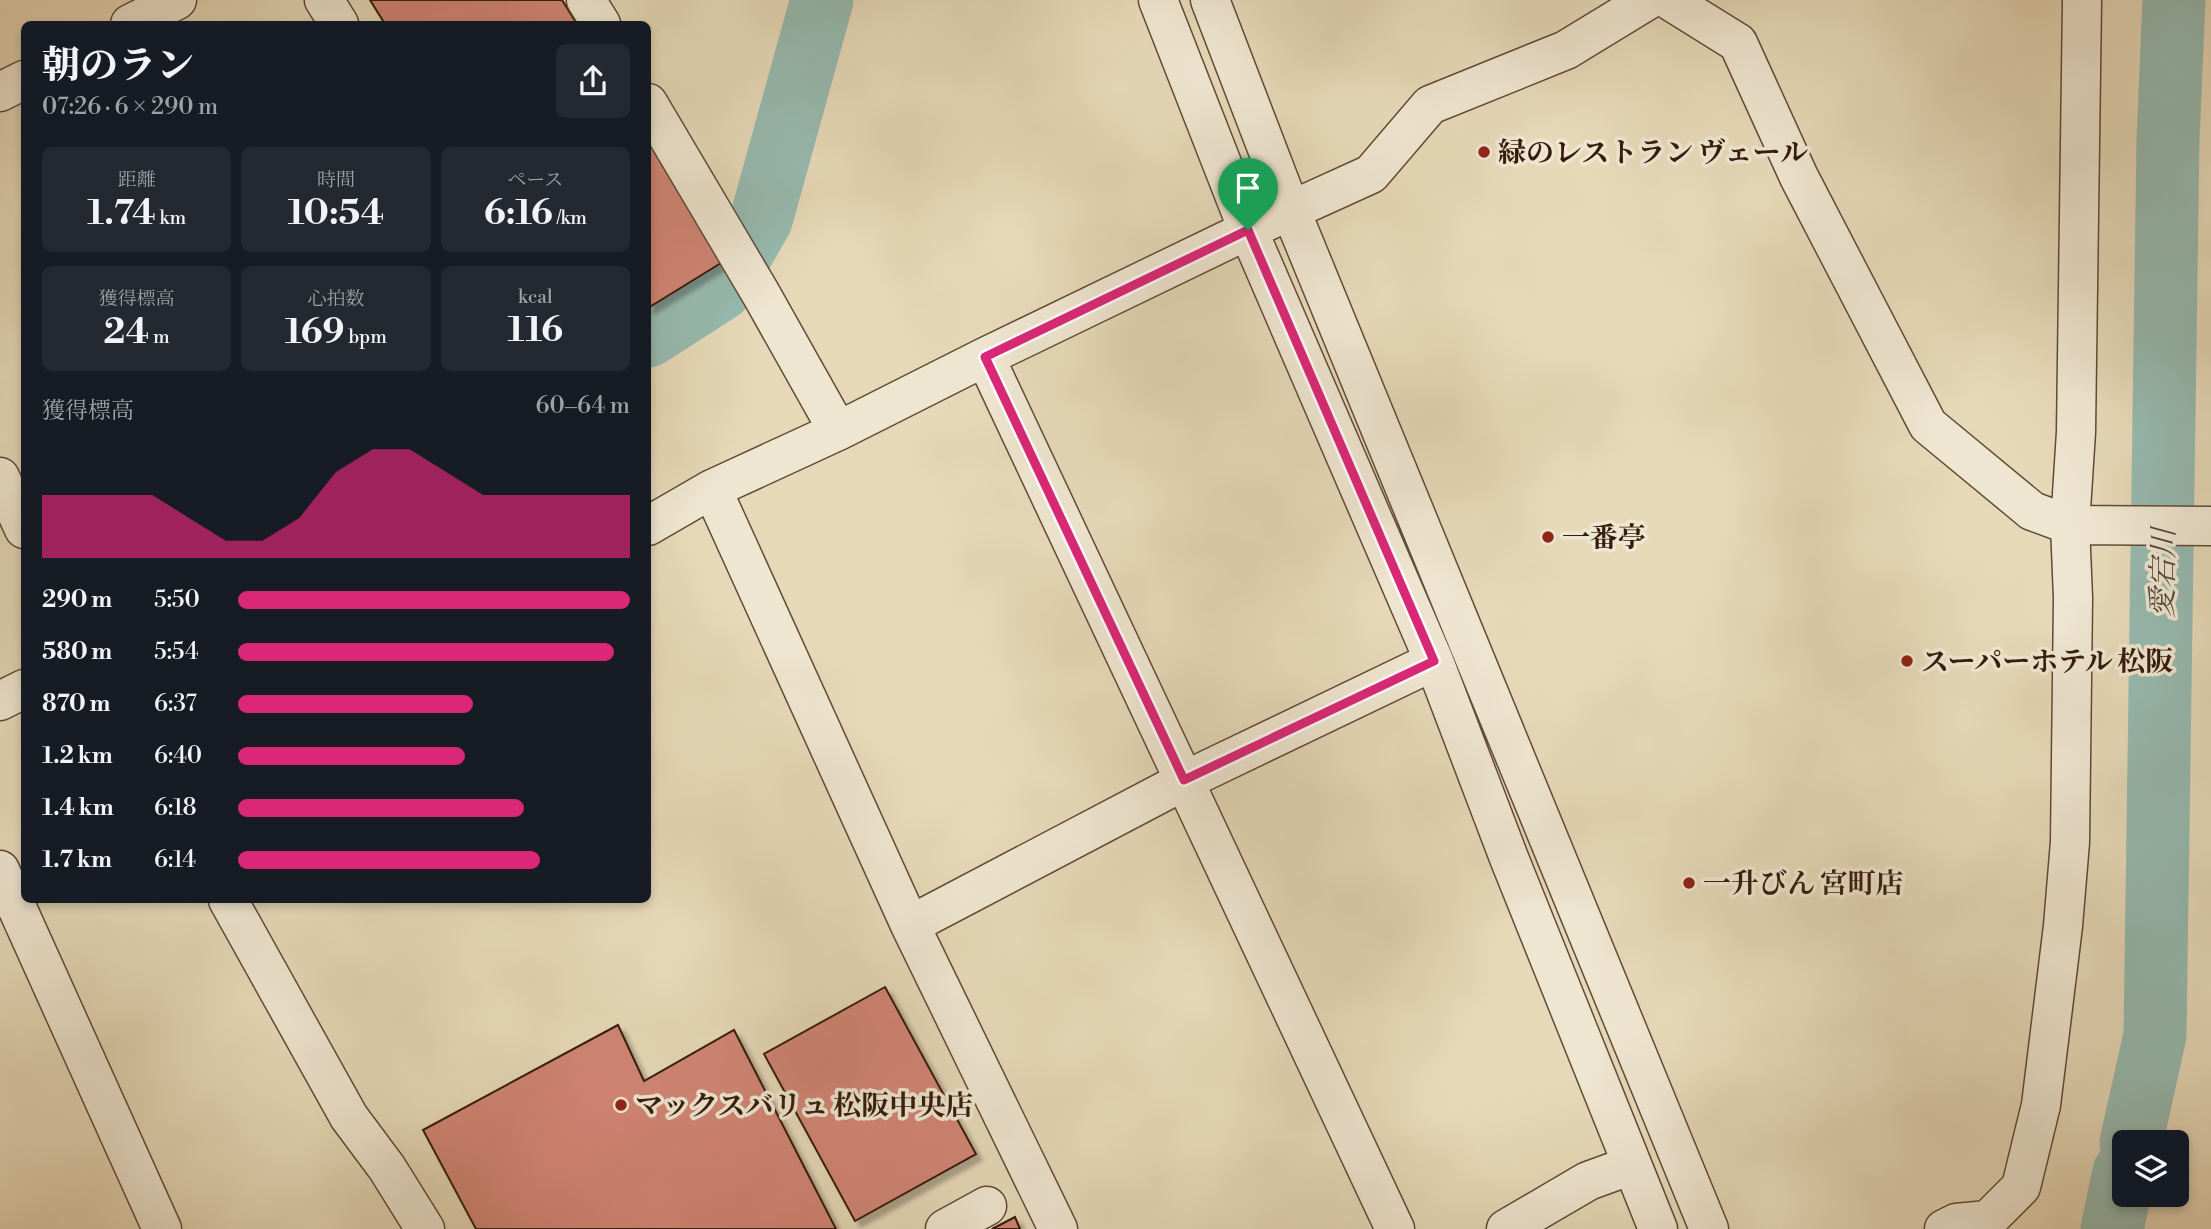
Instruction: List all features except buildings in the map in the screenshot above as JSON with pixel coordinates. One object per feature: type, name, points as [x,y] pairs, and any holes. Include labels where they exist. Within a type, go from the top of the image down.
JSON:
[{"type":"street","points":[[136,21],[177,0]]},
{"type":"street","points":[[324,0],[337,21]]},
{"type":"street","points":[[586,0],[599,21]]},
{"type":"street","points":[[1158,0],[1248,230],[1434,661],[1509,858],[1658,1229]]},
{"type":"street","points":[[1210,0],[1291,211],[1709,1229]]},
{"type":"street","points":[[651,524],[712,489],[838,431],[1248,230],[1371,174],[1430,105],[1566,50],[1648,0]]},
{"type":"street","points":[[1669,0],[1738,43],[1799,177],[1928,425],[2032,511],[2070,525],[2211,526]]},
{"type":"street","points":[[1944,1229],[1956,1223],[1993,1225],[2021,1187],[2041,1105],[2061,939],[2070,842],[2073,598],[2070,525],[2076,432],[2082,0]]},
{"type":"street","points":[[0,92],[21,82]]},
{"type":"street","points":[[651,108],[761,293],[838,431]]},
{"type":"street","points":[[985,357],[1395,1229]]},
{"type":"street","points":[[0,477],[21,522]]},
{"type":"street","points":[[712,489],[910,925],[1058,1229]]},
{"type":"street","points":[[910,925],[1184,780],[1434,661]]},
{"type":"street","points":[[0,701],[21,690]]},
{"type":"street","points":[[0,870],[162,1229]]},
{"type":"street","points":[[230,903],[349,1117],[387,1168],[419,1227]]},
{"type":"street","points":[[1506,1229],[1588,1181],[1632,1165]]},
{"type":"street","points":[[945,1229],[987,1206]]},
{"type":"waterway","points":[[651,334],[721,289],[761,220],[822,0]]},
{"type":"waterway","name":"愛宕川","points":[[2134,1130],[2155,1035],[2168,139],[2174,0]]},
{"type":"waterway","name":"愛宕川","points":[[2112,1229],[2117,1207]]},
{"type":"place","name":"緑のレストラン ヴェール","points":[[1484,152]]},
{"type":"place","name":"一番亭","points":[[1548,537]]},
{"type":"place","name":"スーパーホテル 松阪","points":[[1907,661]]},
{"type":"place","name":"一升びん 宮町店","points":[[1689,883]]},
{"type":"place","name":"マックスバリュ 松阪中央店","points":[[621,1105]]},
{"type":"route","points":[[1248,230],[1434,661],[1184,780],[985,357],[1248,230]]}]
